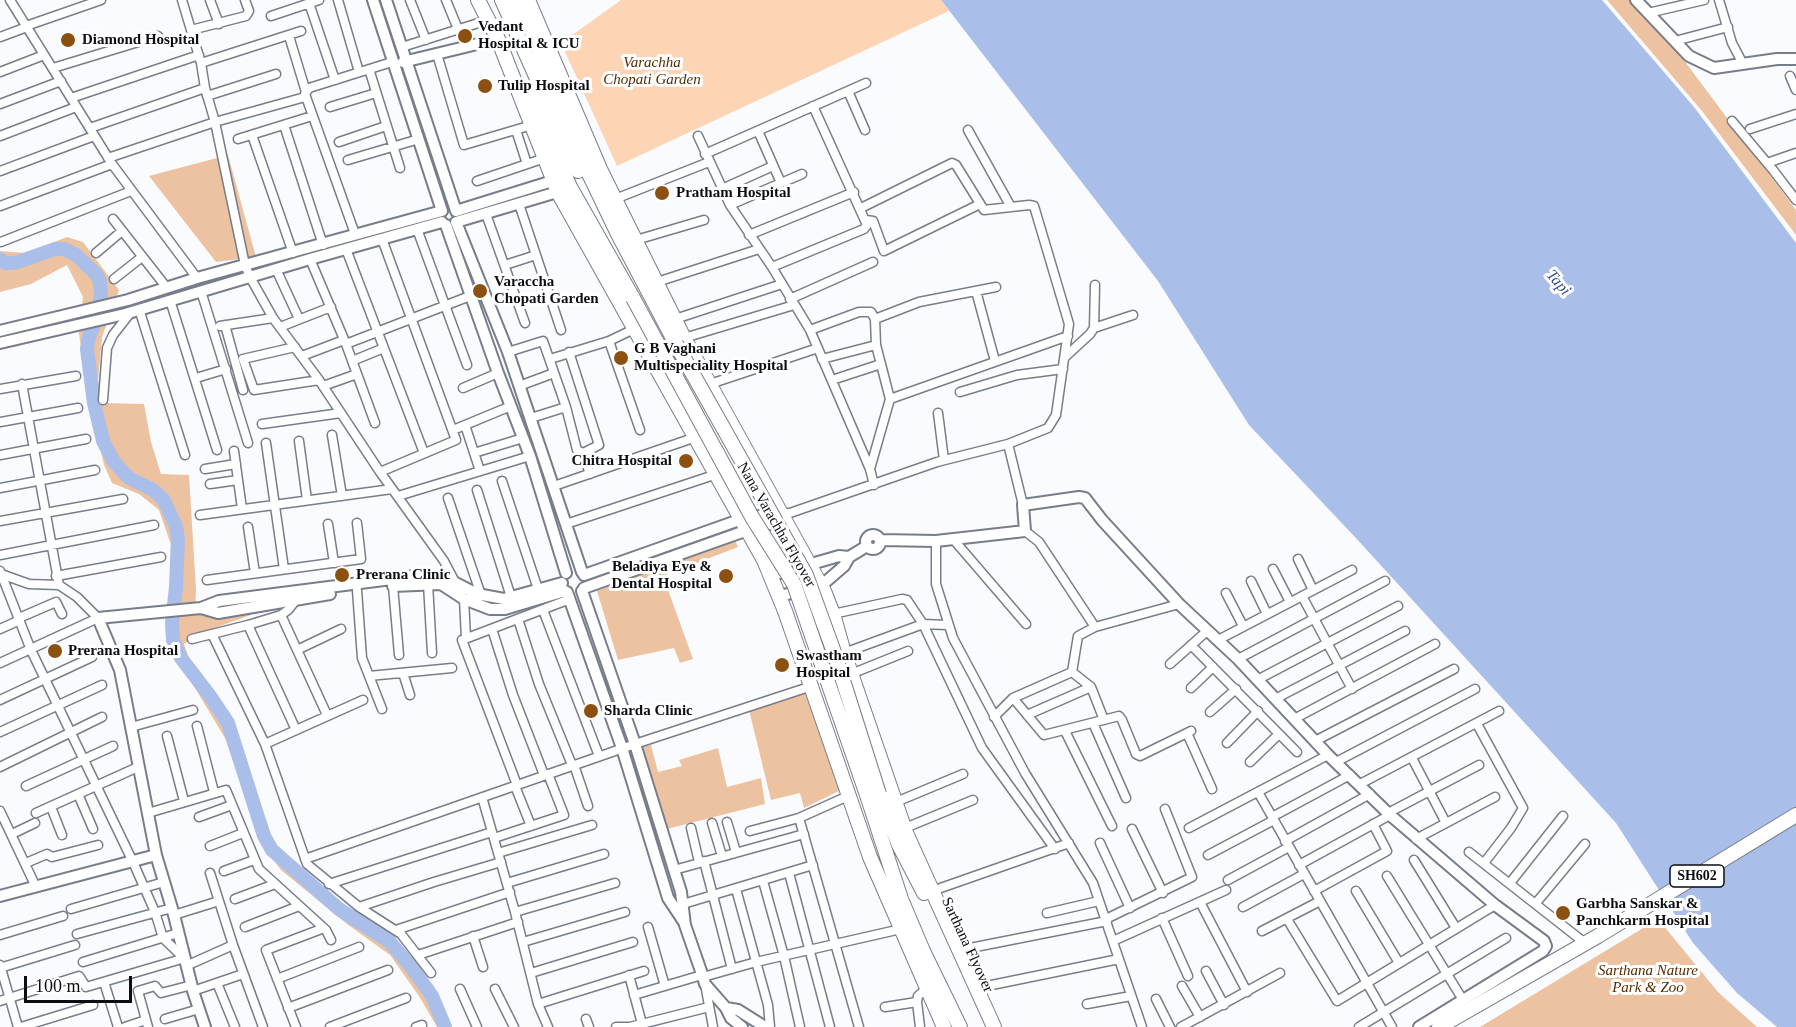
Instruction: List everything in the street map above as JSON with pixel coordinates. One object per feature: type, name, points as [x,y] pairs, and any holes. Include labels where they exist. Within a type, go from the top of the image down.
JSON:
[{"type":"main road","points":[[478,0],[498,39],[545,158],[593,231],[634,329],[745,524],[771,576],[812,686],[870,857],[944,1027]]},
{"type":"main road","points":[[487,0],[502,29],[562,184],[609,271]]},
{"type":"main road","points":[[494,0],[569,169],[592,212],[593,231]]},
{"type":"main road","points":[[502,0],[525,48],[562,139],[602,219],[618,234]]},
{"type":"main road","points":[[515,0],[535,38],[580,155],[618,234],[670,321]]},
{"type":"main road","points":[[528,0],[615,199],[657,282],[670,321]]},
{"type":"main road","name":"Nana Varachha Flyover","points":[[609,271],[633,298],[752,517],[794,584],[873,796],[899,845]]},
{"type":"main road","name":"Nana Varachha Flyover","points":[[670,321],[725,435],[806,575],[835,656],[873,796],[874,816],[901,899]]},
{"type":"main road","points":[[680,341],[710,384],[822,585],[905,828],[994,1027]]},
{"type":"main road","name":"SH602","points":[[1438,1027],[1585,944],[1601,939],[1796,815]]},
{"type":"main road","points":[[870,857],[874,816]]},
{"type":"main road","name":"SH602","points":[[1457,1027],[1796,824]]},
{"type":"main road","points":[[899,845],[918,860]]},
{"type":"main road","name":"Sarthana Flyover","points":[[899,845],[937,919],[987,1027]]},
{"type":"main road","points":[[916,879],[918,860]]},
{"type":"main road","points":[[882,886],[901,899],[960,1027]]},
{"type":"street","points":[[10,0],[110,161],[197,278]]},
{"type":"street","points":[[0,37],[101,0]]},
{"type":"street","points":[[182,0],[200,59],[245,265],[250,277],[273,318],[295,346],[380,472],[444,561],[455,582]]},
{"type":"street","points":[[210,0],[219,24]]},
{"type":"street","points":[[191,30],[249,15],[245,0]]},
{"type":"street","points":[[271,16],[319,0]]},
{"type":"street","points":[[338,0],[359,72]]},
{"type":"street","points":[[373,0],[419,139],[449,218],[508,352],[586,581],[583,589],[674,870],[683,904],[685,925],[703,979],[713,1027]]},
{"type":"street","points":[[386,0],[407,61],[470,296],[530,456],[566,588],[622,748],[668,898],[685,925]]},
{"type":"street","points":[[411,0],[426,40]]},
{"type":"street","points":[[446,0],[458,29]]},
{"type":"street","points":[[1636,0],[1689,56],[1714,68],[1777,59],[1796,59]]},
{"type":"street","points":[[1648,13],[1704,0]]},
{"type":"street","points":[[1719,0],[1732,42],[1743,64]]},
{"type":"street","points":[[309,3],[335,80]]},
{"type":"street","points":[[402,47],[488,20]]},
{"type":"street","points":[[1675,41],[1728,27]]},
{"type":"street","points":[[71,98],[302,31]]},
{"type":"street","points":[[53,68],[158,36]]},
{"type":"street","points":[[289,36],[305,95],[355,234]]},
{"type":"street","points":[[0,206],[110,161],[215,122],[305,95],[309,88],[369,69],[498,39]]},
{"type":"street","points":[[437,54],[464,145],[532,125]]},
{"type":"street","points":[[0,72],[44,55]]},
{"type":"street","points":[[369,69],[400,168]]},
{"type":"street","points":[[0,171],[92,132],[206,92],[276,74]]},
{"type":"street","points":[[1790,76],[1796,90]]},
{"type":"street","points":[[0,104],[60,81]]},
{"type":"street","points":[[615,199],[707,158],[758,130],[866,83]]},
{"type":"street","points":[[848,91],[865,130]]},
{"type":"street","points":[[330,107],[376,93]]},
{"type":"street","points":[[772,267],[864,229],[867,225],[813,106]]},
{"type":"street","points":[[0,136],[76,107]]},
{"type":"street","points":[[1750,129],[1796,114]]},
{"type":"street","points":[[238,139],[312,116]]},
{"type":"street","points":[[1732,121],[1796,200]]},
{"type":"street","points":[[284,125],[323,245]]},
{"type":"street","points":[[339,142],[386,126]]},
{"type":"street","points":[[516,130],[527,164]]},
{"type":"street","points":[[758,130],[781,183]]},
{"type":"street","points":[[968,130],[1011,207]]},
{"type":"street","points":[[252,135],[293,253]]},
{"type":"street","points":[[698,136],[730,205],[772,267],[810,330],[870,469],[874,485]]},
{"type":"street","points":[[348,160],[419,139]]},
{"type":"street","points":[[1767,163],[1796,153]]},
{"type":"street","points":[[477,181],[545,158]]},
{"type":"street","points":[[531,826],[462,643],[466,638],[543,610],[566,588],[573,570],[583,574],[745,524],[785,515],[944,460],[1008,444],[1048,428],[1056,416],[1068,336],[1068,320],[1036,209],[1029,205],[986,211],[956,165],[952,163],[861,208]]},
{"type":"street","points":[[722,189],[773,166]]},
{"type":"street","points":[[730,205],[802,174]]},
{"type":"street","points":[[0,343],[197,278],[323,245],[355,234],[486,214],[519,204],[562,184]]},
{"type":"street","points":[[0,332],[82,317],[132,312],[562,184]]},
{"type":"street","points":[[1,242],[131,191]]},
{"type":"street","points":[[749,235],[854,192]]},
{"type":"street","points":[[519,204],[561,330]]},
{"type":"street","points":[[866,220],[873,221],[884,251],[980,204]]},
{"type":"street","points":[[486,214],[525,323]]},
{"type":"street","points":[[113,219],[166,288]]},
{"type":"street","points":[[636,240],[704,220]]},
{"type":"street","points":[[417,229],[467,365]]},
{"type":"street","points":[[96,253],[122,231]]},
{"type":"street","points":[[380,472],[456,441],[382,239]]},
{"type":"street","points":[[346,249],[424,453]]},
{"type":"street","points":[[657,282],[759,249]]},
{"type":"street","points":[[505,266],[536,255]]},
{"type":"street","points":[[114,279],[142,257]]},
{"type":"street","points":[[310,259],[345,342],[375,423]]},
{"type":"street","points":[[680,341],[792,302],[873,262]]},
{"type":"street","points":[[276,269],[299,319]]},
{"type":"street","points":[[670,321],[782,284]]},
{"type":"street","points":[[1065,357],[1094,328],[1095,285]]},
{"type":"street","points":[[875,319],[919,302],[996,287]]},
{"type":"street","points":[[201,291],[248,443]]},
{"type":"street","points":[[976,291],[995,361]]},
{"type":"street","points":[[302,356],[378,332],[470,296]]},
{"type":"street","points":[[170,300],[217,450]]},
{"type":"street","points":[[280,327],[331,307]]},
{"type":"street","points":[[102,400],[107,348],[113,335],[132,312]]},
{"type":"street","points":[[132,312],[185,455]]},
{"type":"street","points":[[810,330],[859,312],[871,312],[875,319],[876,345],[890,399],[870,469]]},
{"type":"street","points":[[1094,328],[1133,315]]},
{"type":"street","points":[[213,327],[273,318]]},
{"type":"street","points":[[225,325],[243,390]]},
{"type":"street","points":[[550,359],[609,341],[634,329]]},
{"type":"street","points":[[890,399],[1068,336]]},
{"type":"street","points":[[508,352],[541,340],[566,407],[577,450],[583,453],[590,474]]},
{"type":"street","points":[[609,341],[640,430]]},
{"type":"street","points":[[822,359],[876,345]]},
{"type":"street","points":[[295,346],[243,359],[254,390],[321,383],[357,374]]},
{"type":"street","points":[[352,361],[384,348]]},
{"type":"street","points":[[710,384],[818,348]]},
{"type":"street","points":[[569,352],[599,445],[583,453]]},
{"type":"street","points":[[832,380],[881,364]]},
{"type":"street","points":[[196,378],[226,369]]},
{"type":"street","points":[[960,392],[1017,375],[1063,369]]},
{"type":"street","points":[[519,386],[554,373]]},
{"type":"street","points":[[463,388],[498,374]]},
{"type":"street","points":[[0,389],[76,376]]},
{"type":"street","points":[[22,384],[58,581],[98,618],[120,670],[156,855],[192,988],[206,1027]]},
{"type":"street","points":[[453,430],[511,406]]},
{"type":"street","points":[[531,418],[566,407]]},
{"type":"street","points":[[0,422],[78,408]]},
{"type":"street","points":[[262,424],[341,413]]},
{"type":"street","points":[[938,413],[944,460]]},
{"type":"street","points":[[465,425],[480,471]]},
{"type":"street","points":[[332,435],[342,496]]},
{"type":"street","points":[[554,486],[696,437]]},
{"type":"street","points":[[474,453],[523,438]]},
{"type":"street","points":[[0,455],[86,439]]},
{"type":"street","points":[[299,441],[307,500]]},
{"type":"street","points":[[266,443],[284,569]]},
{"type":"street","points":[[1008,444],[1023,505],[1025,531]]},
{"type":"street","points":[[234,451],[242,509]]},
{"type":"street","points":[[200,515],[342,496],[395,493],[530,456]]},
{"type":"street","points":[[205,468],[236,464]]},
{"type":"street","points":[[0,488],[95,470]]},
{"type":"street","points":[[566,524],[717,474]]},
{"type":"street","points":[[210,484],[238,480]]},
{"type":"street","points":[[502,482],[538,590]]},
{"type":"street","points":[[477,489],[511,597]]},
{"type":"street","points":[[448,498],[481,595]]},
{"type":"street","points":[[1023,505],[1085,498],[1102,520],[1179,604],[1238,659],[1389,814],[1495,905],[1544,941],[1546,946],[1543,951],[1419,1027]]},
{"type":"street","points":[[0,521],[123,499]]},
{"type":"street","points":[[207,580],[361,558],[357,523]]},
{"type":"street","points":[[328,524],[334,563]]},
{"type":"street","points":[[0,663],[98,618],[199,608],[215,602],[423,575],[436,575],[481,595],[504,599],[538,590],[566,588],[575,594],[745,524]]},
{"type":"street","points":[[0,555],[154,525]]},
{"type":"street","points":[[248,527],[255,573]]},
{"type":"street","points":[[780,596],[822,585],[844,566],[849,557],[867,546],[866,543],[871,535],[875,535],[880,540],[936,541],[1025,531],[1039,542],[1095,627]]},
{"type":"street","points":[[952,539],[1026,624]]},
{"type":"street","points":[[936,541],[936,584],[948,625],[1025,773],[1093,883],[1142,1027]]},
{"type":"street","points":[[771,576],[839,556],[849,557]]},
{"type":"street","points":[[1,573],[29,584],[58,581],[161,557]]},
{"type":"street","points":[[1298,559],[1313,590]]},
{"type":"street","points":[[1273,569],[1290,602]]},
{"type":"street","points":[[1218,640],[1352,570]]},
{"type":"street","points":[[1,573],[31,650],[133,862],[155,912],[163,938],[185,962]]},
{"type":"street","points":[[1251,581],[1267,614]]},
{"type":"street","points":[[1238,659],[1385,581]]},
{"type":"street","points":[[428,584],[432,653]]},
{"type":"street","points":[[199,608],[215,613],[357,590],[441,584],[464,599],[482,607],[498,609],[566,588]]},
{"type":"street","points":[[393,586],[399,655]]},
{"type":"street","points":[[357,590],[362,658],[382,709]]},
{"type":"street","points":[[1226,593],[1243,626]]},
{"type":"street","points":[[1302,596],[1352,689]]},
{"type":"street","points":[[464,599],[466,638]]},
{"type":"street","points":[[833,614],[904,599],[923,624],[982,748],[1055,849]]},
{"type":"street","points":[[192,639],[248,626],[281,615],[296,600]]},
{"type":"street","points":[[0,628],[56,602],[62,614]]},
{"type":"street","points":[[1072,672],[1077,637],[1095,627],[1179,604]]},
{"type":"street","points":[[1257,680],[1398,606]]},
{"type":"street","points":[[543,610],[599,756]]},
{"type":"street","points":[[281,615],[327,715]]},
{"type":"street","points":[[518,619],[539,684],[588,806]]},
{"type":"street","points":[[844,653],[923,624],[948,625]]},
{"type":"street","points":[[248,626],[296,730]]},
{"type":"street","points":[[297,650],[340,629]]},
{"type":"street","points":[[329,884],[493,835],[531,826],[564,814],[513,695],[492,629]]},
{"type":"street","points":[[1170,664],[1207,631]]},
{"type":"street","points":[[1275,699],[1405,631]]},
{"type":"street","points":[[212,634],[265,744],[308,866],[359,908],[396,930],[431,973]]},
{"type":"street","points":[[1294,719],[1435,644]]},
{"type":"street","points":[[1191,645],[1297,752]]},
{"type":"street","points":[[851,674],[908,651]]},
{"type":"street","points":[[0,700],[92,657]]},
{"type":"street","points":[[1191,688],[1213,667]]},
{"type":"street","points":[[369,676],[452,668]]},
{"type":"street","points":[[1316,741],[1454,669]]},
{"type":"street","points":[[1072,672],[1091,687],[1104,720]]},
{"type":"street","points":[[994,717],[1013,698],[1072,672]]},
{"type":"street","points":[[403,673],[410,695]]},
{"type":"street","points":[[0,732],[102,685]]},
{"type":"street","points":[[305,859],[622,748],[812,686]]},
{"type":"street","points":[[1027,715],[1091,687]]},
{"type":"street","points":[[1210,712],[1236,689]]},
{"type":"street","points":[[1190,828],[1258,792],[1475,689]]},
{"type":"street","points":[[1013,698],[1044,735],[1115,717],[1121,718],[1136,754],[1140,756],[1189,732],[1212,789]]},
{"type":"street","points":[[265,744],[363,700]]},
{"type":"street","points":[[131,727],[193,710]]},
{"type":"street","points":[[1227,743],[1258,711]]},
{"type":"street","points":[[1360,784],[1499,711]]},
{"type":"street","points":[[1,764],[102,717]]},
{"type":"street","points":[[1093,723],[1126,798]]},
{"type":"street","points":[[1477,724],[1523,808],[1484,863]]},
{"type":"street","points":[[197,726],[214,792]]},
{"type":"street","points":[[1065,731],[1112,826]]},
{"type":"street","points":[[1250,762],[1279,734]]},
{"type":"street","points":[[166,736],[184,801]]},
{"type":"street","points":[[26,786],[113,746]]},
{"type":"street","points":[[1412,758],[1446,823]]},
{"type":"street","points":[[1299,865],[1430,790],[1479,765]]},
{"type":"street","points":[[36,813],[138,767]]},
{"type":"street","points":[[896,802],[963,774]]},
{"type":"street","points":[[1208,855],[1350,775]]},
{"type":"street","points":[[148,813],[226,790],[259,869],[324,928],[331,940]]},
{"type":"street","points":[[1258,792],[1392,1027]]},
{"type":"street","points":[[78,794],[93,829]]},
{"type":"street","points":[[1228,880],[1370,794]]},
{"type":"street","points":[[750,831],[800,818],[848,796]]},
{"type":"street","points":[[482,797],[516,912],[538,1004],[548,1027]]},
{"type":"street","points":[[1416,839],[1495,798]]},
{"type":"street","points":[[905,828],[973,800]]},
{"type":"street","points":[[199,818],[232,806]]},
{"type":"street","points":[[51,807],[62,835]]},
{"type":"street","points":[[960,950],[1107,920],[1192,878],[1165,809]]},
{"type":"street","points":[[0,811],[36,888]]},
{"type":"street","points":[[1510,883],[1563,816]]},
{"type":"street","points":[[800,818],[860,1027]]},
{"type":"street","points":[[727,822],[736,852]]},
{"type":"street","points":[[12,834],[35,823]]},
{"type":"street","points":[[712,823],[722,856]]},
{"type":"street","points":[[1314,891],[1387,851],[1373,824]]},
{"type":"street","points":[[359,908],[592,825]]},
{"type":"street","points":[[691,828],[713,895],[732,969]]},
{"type":"street","points":[[1132,829],[1163,893]]},
{"type":"street","points":[[210,846],[243,832]]},
{"type":"street","points":[[674,870],[804,834]]},
{"type":"street","points":[[932,891],[1070,843]]},
{"type":"street","points":[[1100,843],[1130,908]]},
{"type":"street","points":[[1536,903],[1585,844]]},
{"type":"street","points":[[26,863],[47,854],[52,857],[98,845]]},
{"type":"street","points":[[1469,852],[1585,944]]},
{"type":"street","points":[[396,930],[604,854]]},
{"type":"street","points":[[0,896],[156,855]]},
{"type":"street","points":[[225,871],[254,860]]},
{"type":"street","points":[[1414,860],[1456,928]]},
{"type":"street","points":[[683,904],[813,865]]},
{"type":"street","points":[[210,873],[263,1027]]},
{"type":"street","points":[[789,873],[830,1027]]},
{"type":"street","points":[[1243,906],[1304,874]]},
{"type":"street","points":[[1387,876],[1463,1000]]},
{"type":"street","points":[[763,881],[784,956],[800,1027]]},
{"type":"street","points":[[71,909],[164,882]]},
{"type":"street","points":[[516,912],[615,883]]},
{"type":"street","points":[[235,899],[275,884]]},
{"type":"street","points":[[726,1008],[743,1012],[767,1027],[768,1005],[736,889]]},
{"type":"street","points":[[1113,941],[1226,890]]},
{"type":"street","points":[[1356,891],[1399,963]]},
{"type":"street","points":[[77,934],[155,912],[173,912],[219,901]]},
{"type":"street","points":[[1047,913],[1100,901]]},
{"type":"street","points":[[1262,932],[1320,901]]},
{"type":"street","points":[[1200,902],[1247,992]]},
{"type":"street","points":[[1287,919],[1335,1000],[1495,905]]},
{"type":"street","points":[[245,927],[299,906]]},
{"type":"street","points":[[523,942],[625,912]]},
{"type":"street","points":[[0,935],[63,916]]},
{"type":"street","points":[[1162,918],[1188,976]]},
{"type":"street","points":[[418,955],[518,922]]},
{"type":"street","points":[[648,927],[665,986]]},
{"type":"street","points":[[296,1027],[266,950],[324,928]]},
{"type":"street","points":[[634,995],[703,979],[756,962],[901,929]]},
{"type":"street","points":[[83,962],[178,933]]},
{"type":"street","points":[[473,936],[483,967]]},
{"type":"street","points":[[1359,1027],[1506,938]]},
{"type":"street","points":[[531,973],[633,942]]},
{"type":"street","points":[[75,945],[0,967],[9,998],[20,1027],[93,1005]]},
{"type":"street","points":[[0,1001],[79,976],[86,987],[185,962],[233,945]]},
{"type":"street","points":[[277,979],[359,947]]},
{"type":"street","points":[[977,988],[1119,958]]},
{"type":"street","points":[[288,1008],[388,970]]},
{"type":"street","points":[[538,1004],[644,971]]},
{"type":"street","points":[[1206,971],[1224,1005]]},
{"type":"street","points":[[1181,1027],[1280,973]]},
{"type":"street","points":[[125,1027],[147,1024],[138,991],[154,986],[161,993],[192,988],[218,983],[243,974]]},
{"type":"street","points":[[628,975],[642,1023]]},
{"type":"street","points":[[703,979],[731,1018],[741,1027]]},
{"type":"street","points":[[104,982],[118,1027]]},
{"type":"street","points":[[218,983],[234,1027]]},
{"type":"street","points":[[1182,986],[1200,1017]]},
{"type":"street","points":[[920,1027],[917,1002],[920,992],[927,988]]},
{"type":"street","points":[[460,989],[477,1027]]},
{"type":"street","points":[[495,989],[514,1027]]},
{"type":"street","points":[[1087,1004],[1131,996]]},
{"type":"street","points":[[330,1027],[406,998]]},
{"type":"street","points":[[1156,999],[1170,1027]]},
{"type":"street","points":[[885,1007],[917,1002]]},
{"type":"street","points":[[616,1027],[709,1007]]},
{"type":"street","points":[[165,1019],[199,1009]]},
{"type":"green space","name":"Varachha Chopati Garden","points":[[621,0],[941,0],[949,11],[617,166],[561,43]]},
{"type":"green space","points":[[1607,0],[1629,0],[1686,63],[1796,210],[1796,235],[1702,111]]},
{"type":"green space","points":[[228,155],[256,257],[216,262],[149,176]]},
{"type":"green space","points":[[67,237],[83,242],[119,290],[102,337],[98,381],[101,403],[144,404],[151,442],[161,474],[189,475],[196,590],[195,613],[204,616],[222,616],[251,610],[251,615],[200,633],[184,644],[191,664],[229,722],[241,747],[275,847],[325,891],[396,945],[434,986],[448,1027],[437,1027],[419,996],[390,955],[347,924],[281,870],[263,846],[225,738],[171,644],[169,619],[171,545],[159,510],[139,494],[112,483],[104,465],[87,392],[79,333],[83,297],[67,265],[31,284],[0,292],[0,251],[26,253]]},
{"type":"green space","points":[[735,540],[738,547],[663,576],[693,659],[680,663],[674,648],[618,660],[597,591]]},
{"type":"green space","points":[[805,693],[841,790],[804,808],[800,793],[771,800],[749,710]]},
{"type":"green space","points":[[651,745],[658,772],[682,766],[679,760],[718,748],[727,787],[761,778],[765,804],[667,829],[642,747]]},
{"type":"green space","name":"Sarthana Nature Park & Zoo","points":[[1658,919],[1718,992],[1757,1027],[1480,1027]]},
{"type":"water","name":"Tapi","points":[[941,0],[1602,0],[1694,107],[1796,243],[1796,1027],[1777,1027],[1737,993],[1693,943],[1616,823],[1355,537],[1249,425],[1158,281]]},
{"type":"waterway","points":[[0,259],[5,263],[15,263],[55,249],[64,249],[76,255],[96,274],[100,281],[101,295],[98,314],[87,349],[94,403],[103,441],[114,462],[129,478],[153,490],[163,499],[176,526],[178,539],[172,623],[173,640],[181,658],[228,723],[264,836],[272,850],[339,909],[390,942],[432,996],[445,1027]]},
{"type":"place","name":"Vedant Hospital & ICU","points":[[465,36]]},
{"type":"place","name":"Diamond Hospital","points":[[68,40]]},
{"type":"place","name":"Tulip Hospital","points":[[485,86]]},
{"type":"place","name":"Pratham Hospital","points":[[662,193]]},
{"type":"place","name":"Varaccha Chopati Garden","points":[[480,291]]},
{"type":"place","name":"G B Vaghani Multispeciality Hospital","points":[[621,358]]},
{"type":"place","name":"Chitra Hospital","points":[[686,461]]},
{"type":"place","name":"Prerana Clinic","points":[[342,575]]},
{"type":"place","name":"Beladiya Eye & Dental Hospital","points":[[726,576]]},
{"type":"place","name":"Prerana Hospital","points":[[55,651]]},
{"type":"place","name":"Swastham Hospital","points":[[782,665]]},
{"type":"place","name":"Sharda Clinic","points":[[591,711]]},
{"type":"place","name":"Garbha Sanskar & Panchkarm Hospital","points":[[1563,913]]}]
